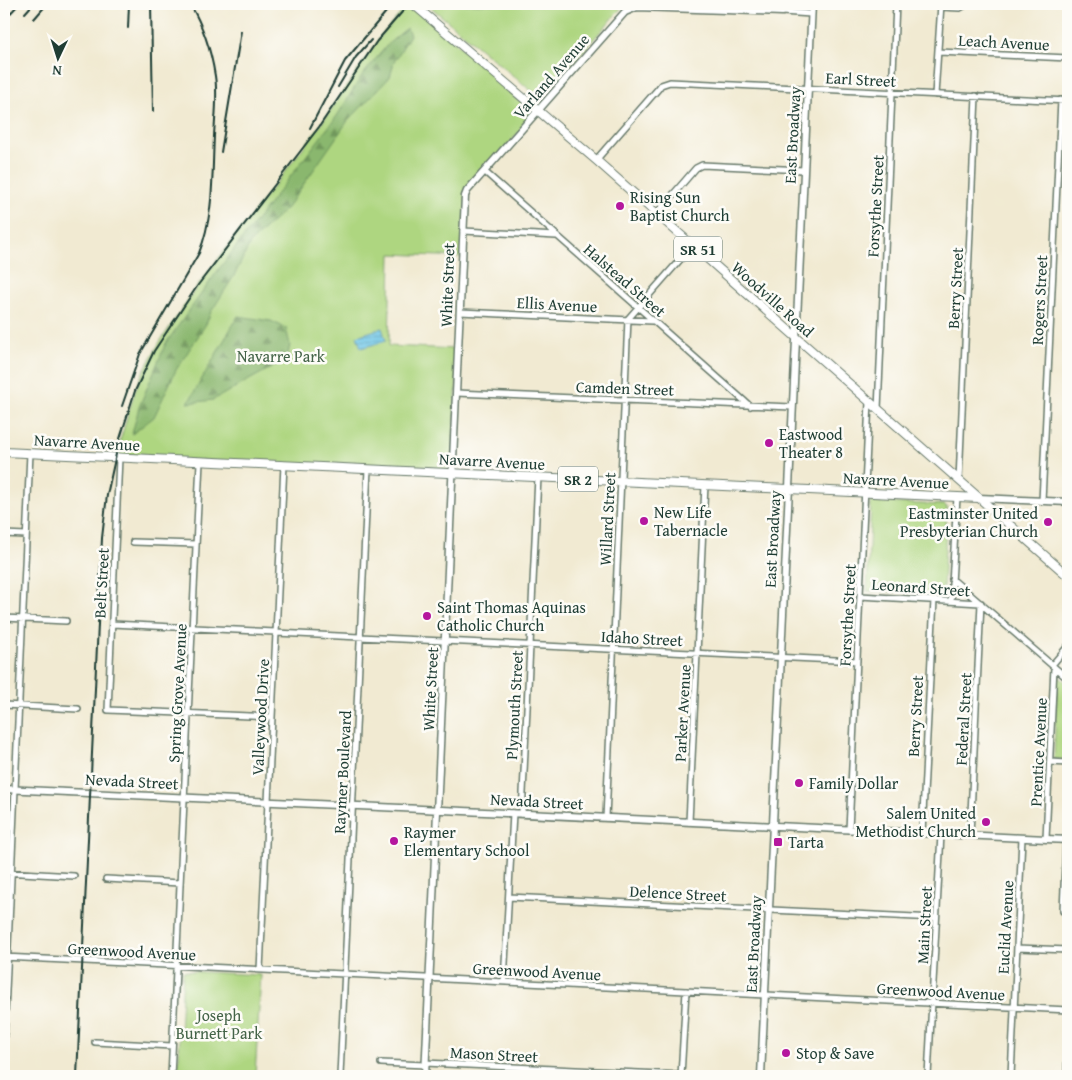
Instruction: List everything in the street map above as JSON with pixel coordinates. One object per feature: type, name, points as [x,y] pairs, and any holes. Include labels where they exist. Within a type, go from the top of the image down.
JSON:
[{"type":"main road","name":"Woodville Road","points":[[413,4],[657,213],[796,338],[1068,576]]},
{"type":"main road","name":"Navarre Avenue","points":[[4,452],[979,498]]},
{"type":"street","points":[[782,12],[793,4]]},
{"type":"street","name":"East Broadway","points":[[761,1076],[812,4]]},
{"type":"street","name":"Forsythe Street","points":[[878,409],[896,4]]},
{"type":"street","points":[[935,95],[941,6],[960,8],[966,4]]},
{"type":"street","name":"Varland Avenue","points":[[472,186],[625,12],[630,9],[637,7],[811,14]]},
{"type":"street","name":"Leach Avenue","points":[[939,52],[1068,58]]},
{"type":"street","name":"Earl Street","points":[[596,160],[658,89],[670,82],[1068,101]]},
{"type":"street","name":"Berry Street","points":[[959,480],[976,96]]},
{"type":"street","name":"Rogers Street","points":[[1042,501],[1061,100]]},
{"type":"street","points":[[657,213],[696,168],[702,165],[804,170]]},
{"type":"street","name":"Halstead Street","points":[[485,172],[750,406]]},
{"type":"street","name":"White Street","points":[[425,1076],[463,231],[465,196],[472,186]]},
{"type":"street","points":[[463,231],[556,236]]},
{"type":"street","points":[[628,320],[693,245]]},
{"type":"street","name":"Ellis Avenue","points":[[460,312],[653,320]]},
{"type":"street","name":"Willard Street","points":[[606,818],[628,320]]},
{"type":"street","name":"Camden Street","points":[[456,393],[792,407]]},
{"type":"street","name":"Forsythe Street","points":[[849,830],[869,402]]},
{"type":"street","points":[[4,1036],[30,453]]},
{"type":"street","name":"Belt Street","points":[[119,458],[108,710],[188,714]]},
{"type":"street","name":"Spring Grove Avenue","points":[[171,1076],[200,462]]},
{"type":"street","name":"Valleywood Drive","points":[[260,970],[284,466]]},
{"type":"street","name":"Raymer Boulevard","points":[[340,1076],[368,469]]},
{"type":"street","name":"Plymouth Street","points":[[522,814],[538,477]]},
{"type":"street","name":"Parker Avenue","points":[[689,822],[705,485]]},
{"type":"street","points":[[951,602],[957,497]]},
{"type":"street","name":"Navarre Avenue","points":[[979,498],[1068,502]]},
{"type":"street","points":[[4,534],[26,535]]},
{"type":"street","points":[[133,542],[196,544]]},
{"type":"street","name":"Leonard Street","points":[[952,579],[1068,679]]},
{"type":"street","name":"Leonard Street","points":[[860,596],[981,603]]},
{"type":"street","name":"Berry Street","points":[[922,833],[934,600]]},
{"type":"street","name":"Federal Street","points":[[970,836],[981,603]]},
{"type":"street","points":[[4,618],[66,621]]},
{"type":"street","name":"Idaho Street","points":[[112,624],[361,638],[857,661]]},
{"type":"street","points":[[1053,666],[1068,646]]},
{"type":"street","name":"Prentice Avenue","points":[[1046,839],[1053,666]]},
{"type":"street","points":[[4,705],[78,709]]},
{"type":"street","points":[[188,714],[272,718]]},
{"type":"street","points":[[1050,762],[1068,763]]},
{"type":"street","name":"Nevada Street","points":[[4,789],[1067,840]]},
{"type":"street","points":[[504,982],[513,813]]},
{"type":"street","name":"Main Street","points":[[928,1076],[941,834]]},
{"type":"street","name":"Euclid Avenue","points":[[1011,1076],[1022,838]]},
{"type":"street","points":[[1063,911],[1067,840]]},
{"type":"street","points":[[4,872],[74,876]]},
{"type":"street","points":[[106,879],[180,883]]},
{"type":"street","name":"Delence Street","points":[[509,897],[936,918]]},
{"type":"street","points":[[1017,948],[1068,950]]},
{"type":"street","name":"Greenwood Avenue","points":[[6,958],[1068,1010]]},
{"type":"street","points":[[681,1076],[686,991]]},
{"type":"street","points":[[1066,1076],[1068,1040]]},
{"type":"street","points":[[95,1042],[172,1046]]},
{"type":"street","name":"Mason Street","points":[[382,1063],[681,1076]]},
{"type":"green space","name":"Navarre Park","points":[[409,4],[538,111],[467,191],[462,257],[391,254],[389,346],[458,349],[453,473],[115,457],[135,391],[143,372],[161,340],[198,285],[319,127],[383,33]]},
{"type":"green space","points":[[427,4],[625,4],[541,99]]},
{"type":"green space","points":[[407,28],[410,35],[394,62],[390,77],[347,122],[287,208],[251,242],[206,324],[176,370],[154,417],[132,434],[139,407],[166,343],[219,269],[337,116],[361,77],[388,44]]},
{"type":"green space","points":[[238,316],[271,321],[286,328],[290,345],[287,359],[213,400],[188,403]]},
{"type":"green space","points":[[871,502],[945,505],[947,508],[943,590],[938,594],[867,591]]},
{"type":"green space","points":[[1057,675],[1068,684],[1068,760],[1054,759]]},
{"type":"green space","name":"Joseph Burnett Park","points":[[183,971],[261,975],[255,1076],[178,1076]]},
{"type":"water","points":[[382,328],[386,341],[361,348],[357,336]]},
{"type":"railway","points":[[4,20],[19,4]]},
{"type":"railway","points":[[25,13],[33,4]]},
{"type":"railway","points":[[34,19],[47,4]]},
{"type":"railway","points":[[128,28],[129,4]]},
{"type":"railway","points":[[151,4],[153,111]]},
{"type":"railway","points":[[122,406],[140,354],[199,253],[210,210],[216,83],[206,38],[190,4]]},
{"type":"railway","points":[[77,1076],[102,538],[107,495],[118,445],[135,391],[154,351],[198,285],[319,127],[377,41],[409,4]]},
{"type":"railway","points":[[310,128],[345,61],[391,6]]},
{"type":"railway","points":[[221,152],[241,31]]},
{"type":"railway","points":[[338,87],[356,57],[371,40]]},
{"type":"place","name":"Rising Sun Baptist Church","points":[[620,206]]},
{"type":"place","name":"Eastwood Theater 8","points":[[769,443]]},
{"type":"place","name":"New Life Tabernacle","points":[[644,521]]},
{"type":"place","name":"Eastminster United Presbyterian Church","points":[[1048,522]]},
{"type":"place","name":"Saint Thomas Aquinas Catholic Church","points":[[427,616]]},
{"type":"place","name":"Family Dollar","points":[[799,783]]},
{"type":"place","name":"Salem United Methodist Church","points":[[986,822]]},
{"type":"place","name":"Raymer Elementary School","points":[[394,841]]},
{"type":"place","name":"Tarta","points":[[778,842]]},
{"type":"place","name":"Stop & Save","points":[[786,1053]]}]
